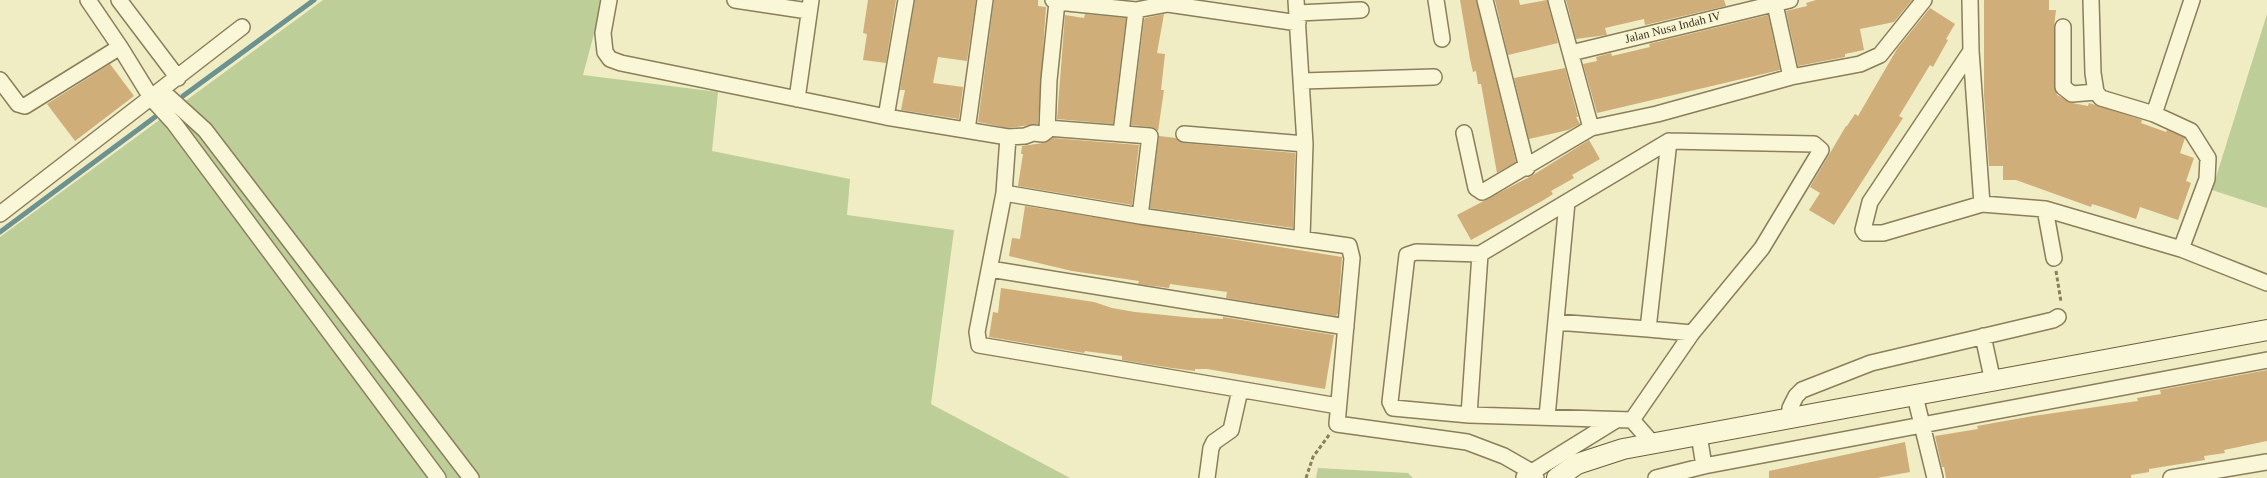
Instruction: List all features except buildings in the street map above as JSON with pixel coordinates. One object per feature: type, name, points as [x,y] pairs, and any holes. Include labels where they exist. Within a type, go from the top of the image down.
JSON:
[{"type":"street","points":[[88,0],[120,47],[157,95],[174,123],[438,478]]},
{"type":"street","points":[[119,0],[178,78]]},
{"type":"street","points":[[609,0],[603,33],[605,52],[610,59],[886,117],[1008,137],[1025,136],[1033,133],[1043,134],[1047,131],[1055,1],[1136,10],[1168,2],[1297,12],[1361,10]]},
{"type":"street","points":[[735,0],[810,5],[797,99]]},
{"type":"street","points":[[886,117],[906,0]]},
{"type":"street","points":[[966,130],[984,0]]},
{"type":"street","points":[[1436,0],[1442,39]]},
{"type":"street","points":[[1486,0],[1527,168]]},
{"type":"street","points":[[1556,0],[1591,128]]},
{"type":"street","name":"Jalan Nusa Indah IV","points":[[1571,53],[1775,2],[1790,0]]},
{"type":"street","points":[[1464,133],[1476,188],[1478,190],[1486,190],[1527,168],[1591,128],[1657,114],[1791,77],[1860,64],[1880,55],[1924,0]]},
{"type":"street","points":[[1970,0],[1971,51],[1982,204]]},
{"type":"street","points":[[2091,0],[2093,73],[2096,92],[2101,98],[2108,101],[2154,114],[2191,131],[2208,158],[2207,179],[2181,249]]},
{"type":"street","points":[[2154,114],[2192,0]]},
{"type":"street","points":[[1775,2],[1791,77]]},
{"type":"street","points":[[1121,133],[1136,10]]},
{"type":"street","points":[[1297,12],[1305,144],[1302,238]]},
{"type":"street","points":[[0,214],[157,95],[242,27]]},
{"type":"street","points":[[2063,27],[2063,87],[2072,94],[2096,92]]},
{"type":"street","points":[[0,80],[18,104],[25,106],[120,47]]},
{"type":"street","points":[[1971,51],[1870,202],[1863,230],[1865,233],[1883,233],[1982,204],[2045,209],[2181,249],[2267,283]]},
{"type":"street","points":[[1302,81],[1434,77]]},
{"type":"street","points":[[157,95],[205,130],[471,478]]},
{"type":"street","points":[[1047,128],[1150,136],[1140,216]]},
{"type":"street","points":[[1184,134],[1305,144]]},
{"type":"street","points":[[1008,137],[1004,193],[977,332],[976,342],[982,347],[1338,406]]},
{"type":"street","points":[[1648,329],[1669,141]]},
{"type":"street","points":[[1632,420],[1692,333],[1762,248],[1821,150],[1814,144],[1669,141],[1480,254],[1416,252],[1407,255],[1391,406],[1398,410],[1469,415],[1632,420],[1653,444]]},
{"type":"street","points":[[1004,193],[1140,216],[1349,246],[1351,248],[1346,327],[1337,424],[1467,442],[1504,456],[1530,476],[1563,471],[1597,456],[1623,449],[2267,330]]},
{"type":"street","points":[[1547,417],[1567,202]]},
{"type":"street","points":[[2045,209],[2054,258]]},
{"type":"street","points":[[1469,415],[1480,254]]},
{"type":"street","points":[[990,269],[1346,327]]},
{"type":"street","points":[[1791,418],[1790,408],[1796,396],[1802,390],[1871,363],[2053,320],[2058,317]]},
{"type":"street","points":[[1556,322],[1692,333]]},
{"type":"street","points":[[1983,336],[1993,382]]},
{"type":"street","points":[[1656,478],[1704,466],[2267,360]]},
{"type":"street","points":[[1207,478],[1211,448],[1231,430],[1240,390]]},
{"type":"street","points":[[1915,396],[1935,478]]},
{"type":"street","points":[[1563,471],[1616,420]]},
{"type":"street","points":[[1699,435],[1704,466]]},
{"type":"street","points":[[2171,478],[2267,462]]},
{"type":"path","points":[[2054,258],[2062,303],[2058,317]]},
{"type":"path","points":[[1306,478],[1313,457],[1337,424]]},
{"type":"green space","points":[[323,0],[603,0],[583,75],[718,92],[712,151],[850,179],[847,215],[954,230],[931,404],[1070,478],[0,478],[0,237]]},
{"type":"green space","points":[[2267,14],[2267,208],[2212,190]]},
{"type":"green space","points":[[1318,468],[1408,473],[1413,478],[1316,478]]},
{"type":"waterway","points":[[183,96],[314,0]]},
{"type":"waterway","points":[[0,232],[155,117]]}]
